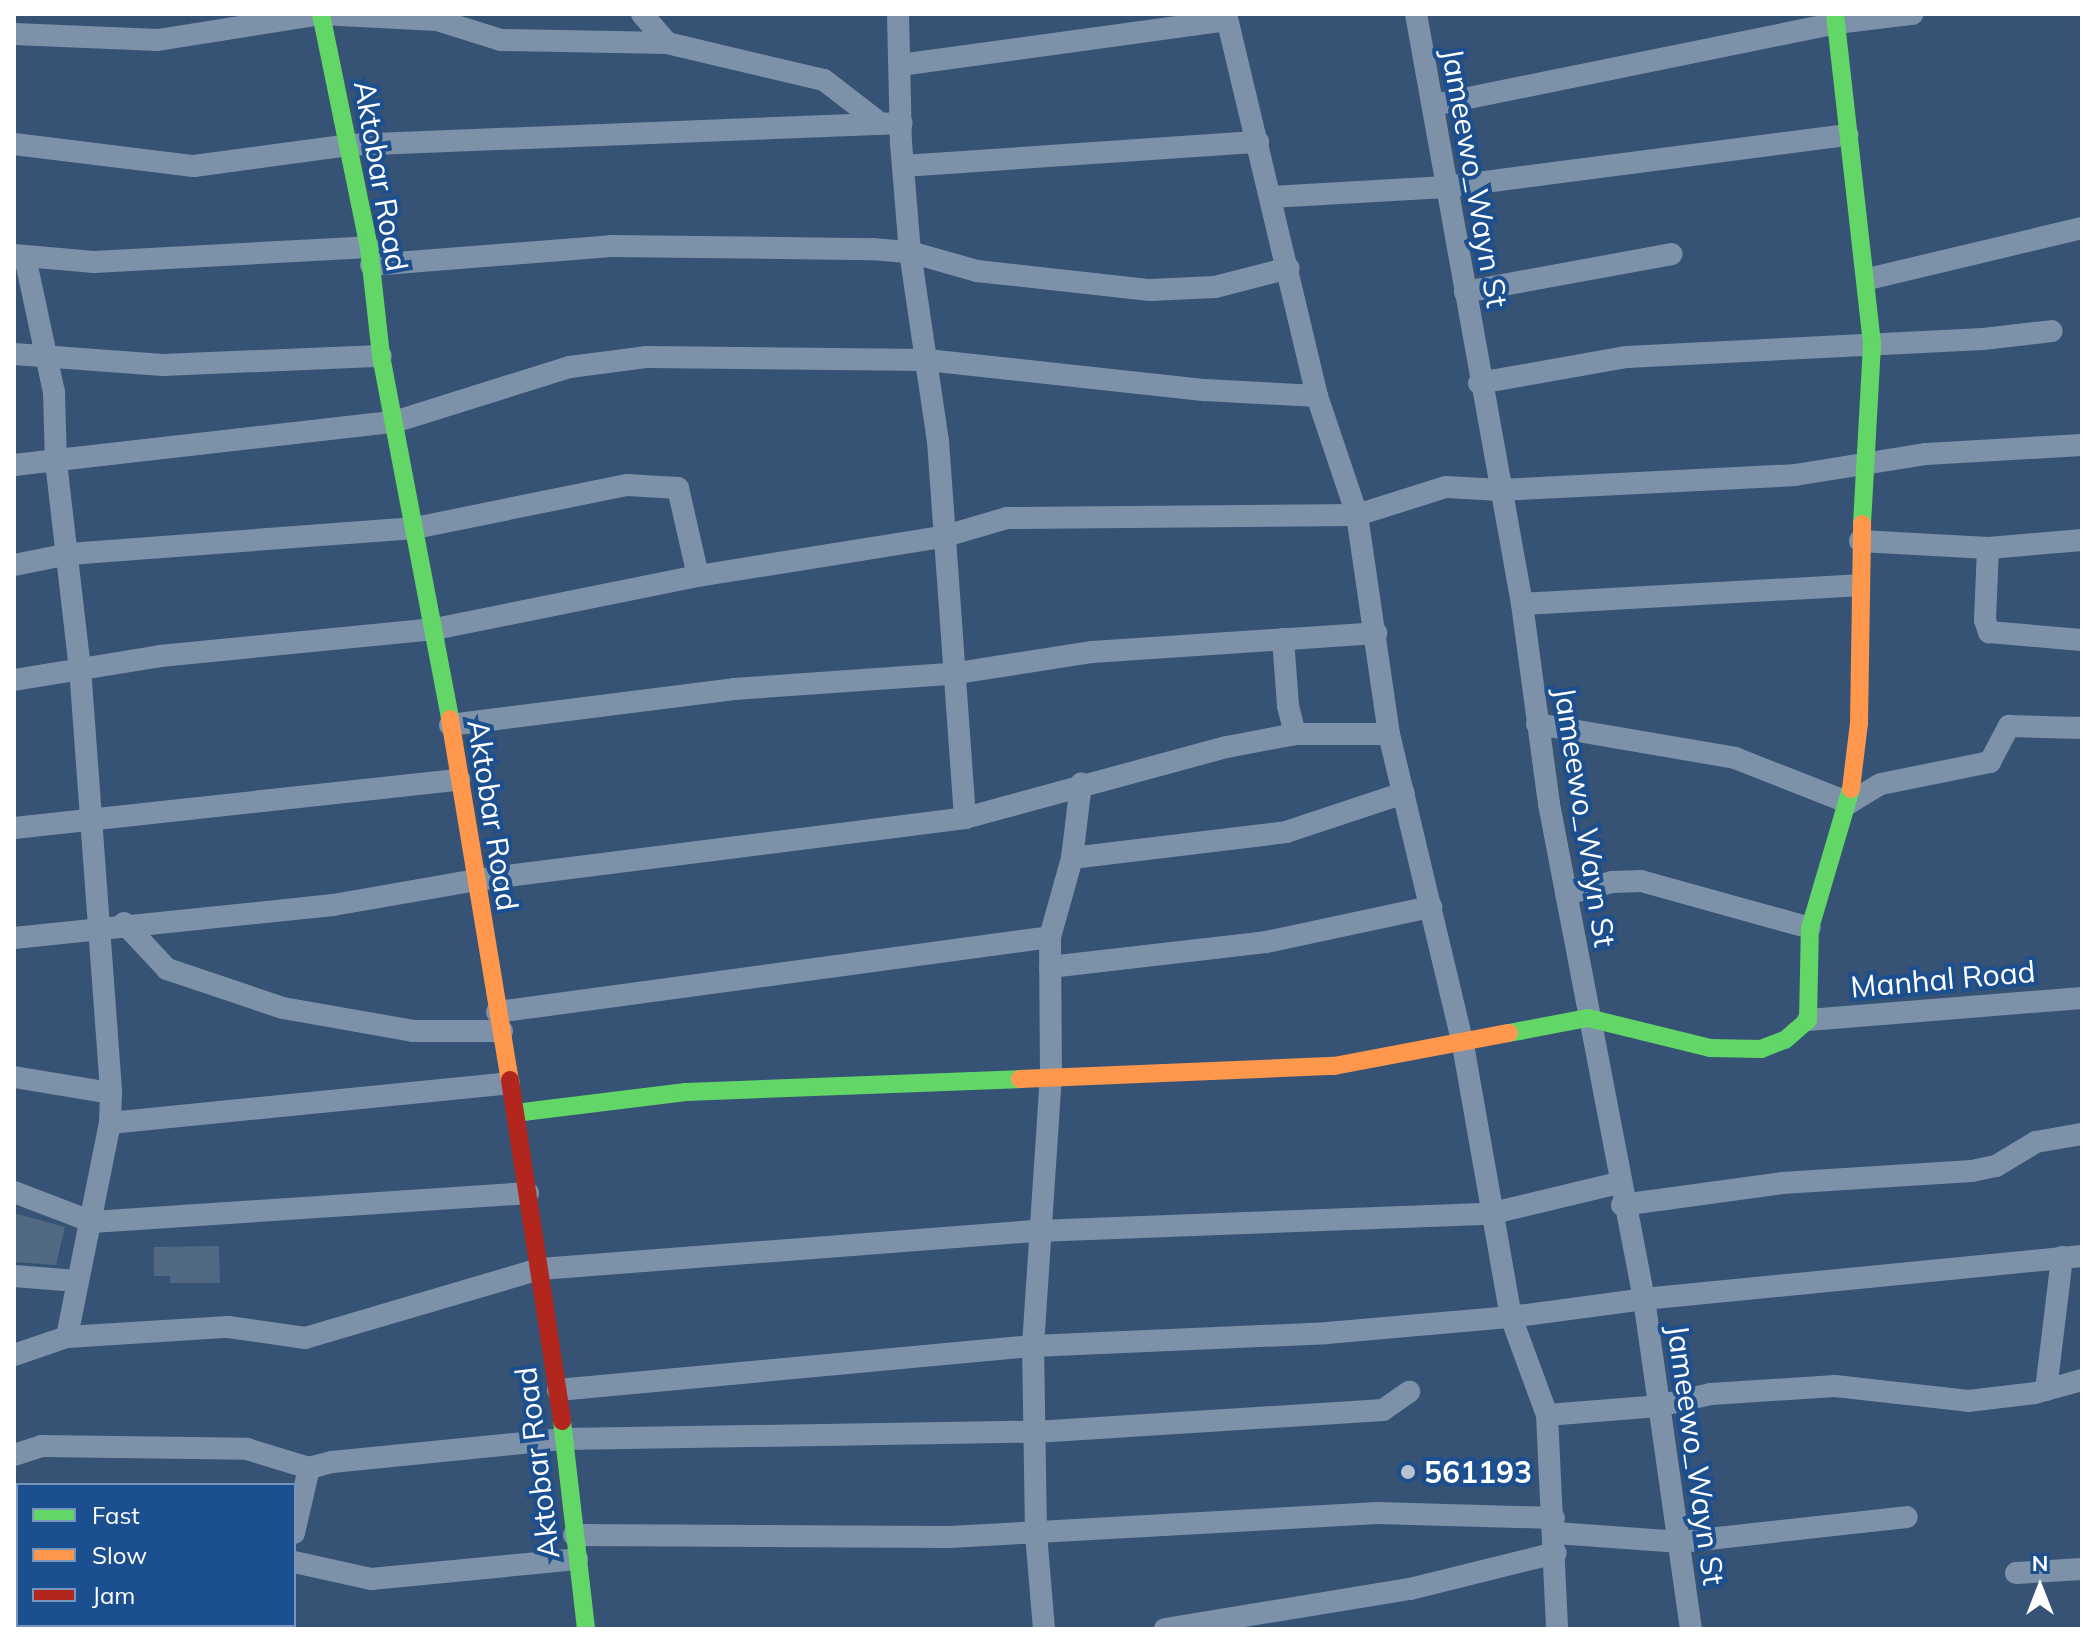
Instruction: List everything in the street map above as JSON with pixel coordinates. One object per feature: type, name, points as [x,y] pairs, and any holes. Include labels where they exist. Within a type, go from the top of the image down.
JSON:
[{"type":"street","points":[[14,34],[158,40],[321,14],[437,20],[501,40],[667,43],[824,80],[891,123]]},
{"type":"street","name":"Aktobar Road","points":[[321,14],[370,256],[381,356],[435,629],[515,1113],[558,1390],[586,1629]]},
{"type":"street","points":[[642,14],[667,43]]},
{"type":"street","name":"Jameewo_Wayn St","points":[[1416,14],[1434,105],[1479,383],[1522,604],[1537,724],[1588,1018],[1620,1194],[1644,1299],[1691,1629]]},
{"type":"street","points":[[1434,105],[1835,19],[1912,14]]},
{"type":"street","points":[[902,15],[900,65],[891,123],[903,166],[910,252],[927,360],[965,818]]},
{"type":"street","points":[[900,65],[1227,16],[1317,396],[1357,515],[1389,734],[1463,1045],[1489,1214],[1511,1317],[1547,1415],[1555,1534],[1557,1629]]},
{"type":"street","points":[[515,1113],[664,1093],[1334,1066],[1463,1045],[1588,1018],[1732,1050],[1761,1049],[1785,1040],[1808,1020],[1810,928],[1849,803],[1859,723],[1858,585],[1872,345],[1868,279],[1835,19]]},
{"type":"street","points":[[14,144],[194,166],[349,145],[891,123]]},
{"type":"street","points":[[1271,197],[1446,187],[1848,135]]},
{"type":"street","points":[[903,166],[1258,142]]},
{"type":"street","points":[[1868,279],[2082,228]]},
{"type":"street","points":[[67,1337],[110,1123],[111,1093],[95,929],[80,668],[69,554],[56,462],[47,356],[20,256],[141,261],[611,246],[910,252],[945,266],[1150,290],[1215,287],[1289,268]]},
{"type":"street","points":[[1465,292],[1672,254]]},
{"type":"street","points":[[1479,383],[1627,357],[1872,345],[2052,331]]},
{"type":"street","points":[[14,354],[163,365],[381,356]]},
{"type":"street","points":[[14,465],[394,422],[570,367],[647,357],[927,360],[1205,390],[1317,396]]},
{"type":"street","points":[[14,680],[80,668],[435,629],[698,576],[942,537],[1007,518],[1357,515],[1446,487],[1501,490],[1795,475],[1867,461],[2082,445]]},
{"type":"street","points":[[14,565],[69,554],[415,528],[627,485],[678,488],[698,576]]},
{"type":"street","points":[[1860,541],[1988,548],[2082,540]]},
{"type":"street","points":[[1988,548],[1985,620],[1989,632],[2082,640]]},
{"type":"street","points":[[1522,604],[1858,585]]},
{"type":"street","points":[[450,725],[734,689],[951,674],[1092,652],[1376,633]]},
{"type":"street","points":[[1283,639],[1295,734]]},
{"type":"street","points":[[1537,724],[1735,758],[1849,803]]},
{"type":"street","points":[[1849,803],[1881,784],[1990,762],[2009,726],[2082,728]]},
{"type":"street","points":[[14,938],[124,923],[333,905],[476,880],[965,818],[1081,784],[1295,734],[1389,734]]},
{"type":"street","points":[[14,828],[459,780]]},
{"type":"street","points":[[1044,1629],[1036,1534],[1033,1346],[1038,1231],[1051,1078],[1050,937],[1072,858],[1081,784]]},
{"type":"street","points":[[1072,858],[1286,832],[1404,793]]},
{"type":"street","points":[[1566,894],[1641,881],[1810,928]]},
{"type":"street","points":[[1050,967],[1266,942],[1431,907]]},
{"type":"street","points":[[124,923],[167,969],[283,1008],[413,1031],[500,1022],[1050,937]]},
{"type":"street","name":"Manhal Road","points":[[1808,1020],[2082,998]]},
{"type":"street","points":[[14,1077],[111,1093]]},
{"type":"street","points":[[110,1123],[509,1083]]},
{"type":"street","points":[[14,1355],[67,1337],[228,1327],[305,1338],[540,1269],[1038,1231],[1489,1214],[1620,1194],[1972,1171],[1996,1166],[2036,1142],[2082,1134]]},
{"type":"street","points":[[14,1192],[92,1222],[528,1193]]},
{"type":"street","points":[[558,1390],[1033,1346],[1327,1333],[1511,1317],[1644,1299],[2072,1256],[2046,1390]]},
{"type":"street","points":[[14,1276],[77,1281]]},
{"type":"street","points":[[1547,1415],[1658,1406],[1711,1394],[1835,1386],[1968,1401],[2046,1390],[2082,1380]]},
{"type":"street","points":[[14,1455],[42,1446],[247,1449],[309,1468],[564,1439],[1035,1432],[1383,1410],[1409,1392]]},
{"type":"street","points":[[296,1524],[309,1468]]},
{"type":"street","points":[[574,1535],[1036,1534],[1377,1513],[1555,1534],[1681,1542],[1907,1517]]},
{"type":"street","points":[[1165,1629],[1410,1589],[1555,1534]]},
{"type":"street","points":[[296,1562],[371,1579],[577,1559]]},
{"type":"street","points":[[2016,1573],[2082,1569]]},
{"type":"building","points":[[14,1213],[65,1227],[56,1265],[14,1262]]},
{"type":"building","points":[[219,1246],[220,1283],[170,1283],[170,1276],[154,1276],[154,1247]]},
{"type":"traffic: fast","points":[[321,14],[369,247],[381,356],[450,719]]},
{"type":"traffic: fast","points":[[1835,14],[1872,345],[1862,524]]},
{"type":"traffic: fast","points":[[1509,1033],[1588,1018],[1710,1048],[1761,1049],[1785,1040],[1808,1020],[1810,928],[1851,789]]},
{"type":"traffic: fast","points":[[515,1113],[686,1092],[1020,1079]]},
{"type":"traffic: fast","points":[[562,1421],[586,1629]]},
{"type":"traffic: slow","points":[[1851,789],[1859,723],[1862,524]]},
{"type":"traffic: slow","points":[[450,719],[510,1080]]},
{"type":"traffic: slow","points":[[1020,1079],[1334,1066],[1509,1033]]},
{"type":"traffic: jam","points":[[510,1080],[562,1421]]},
{"type":"place","name":"561193","points":[[1408,1472]]}]
